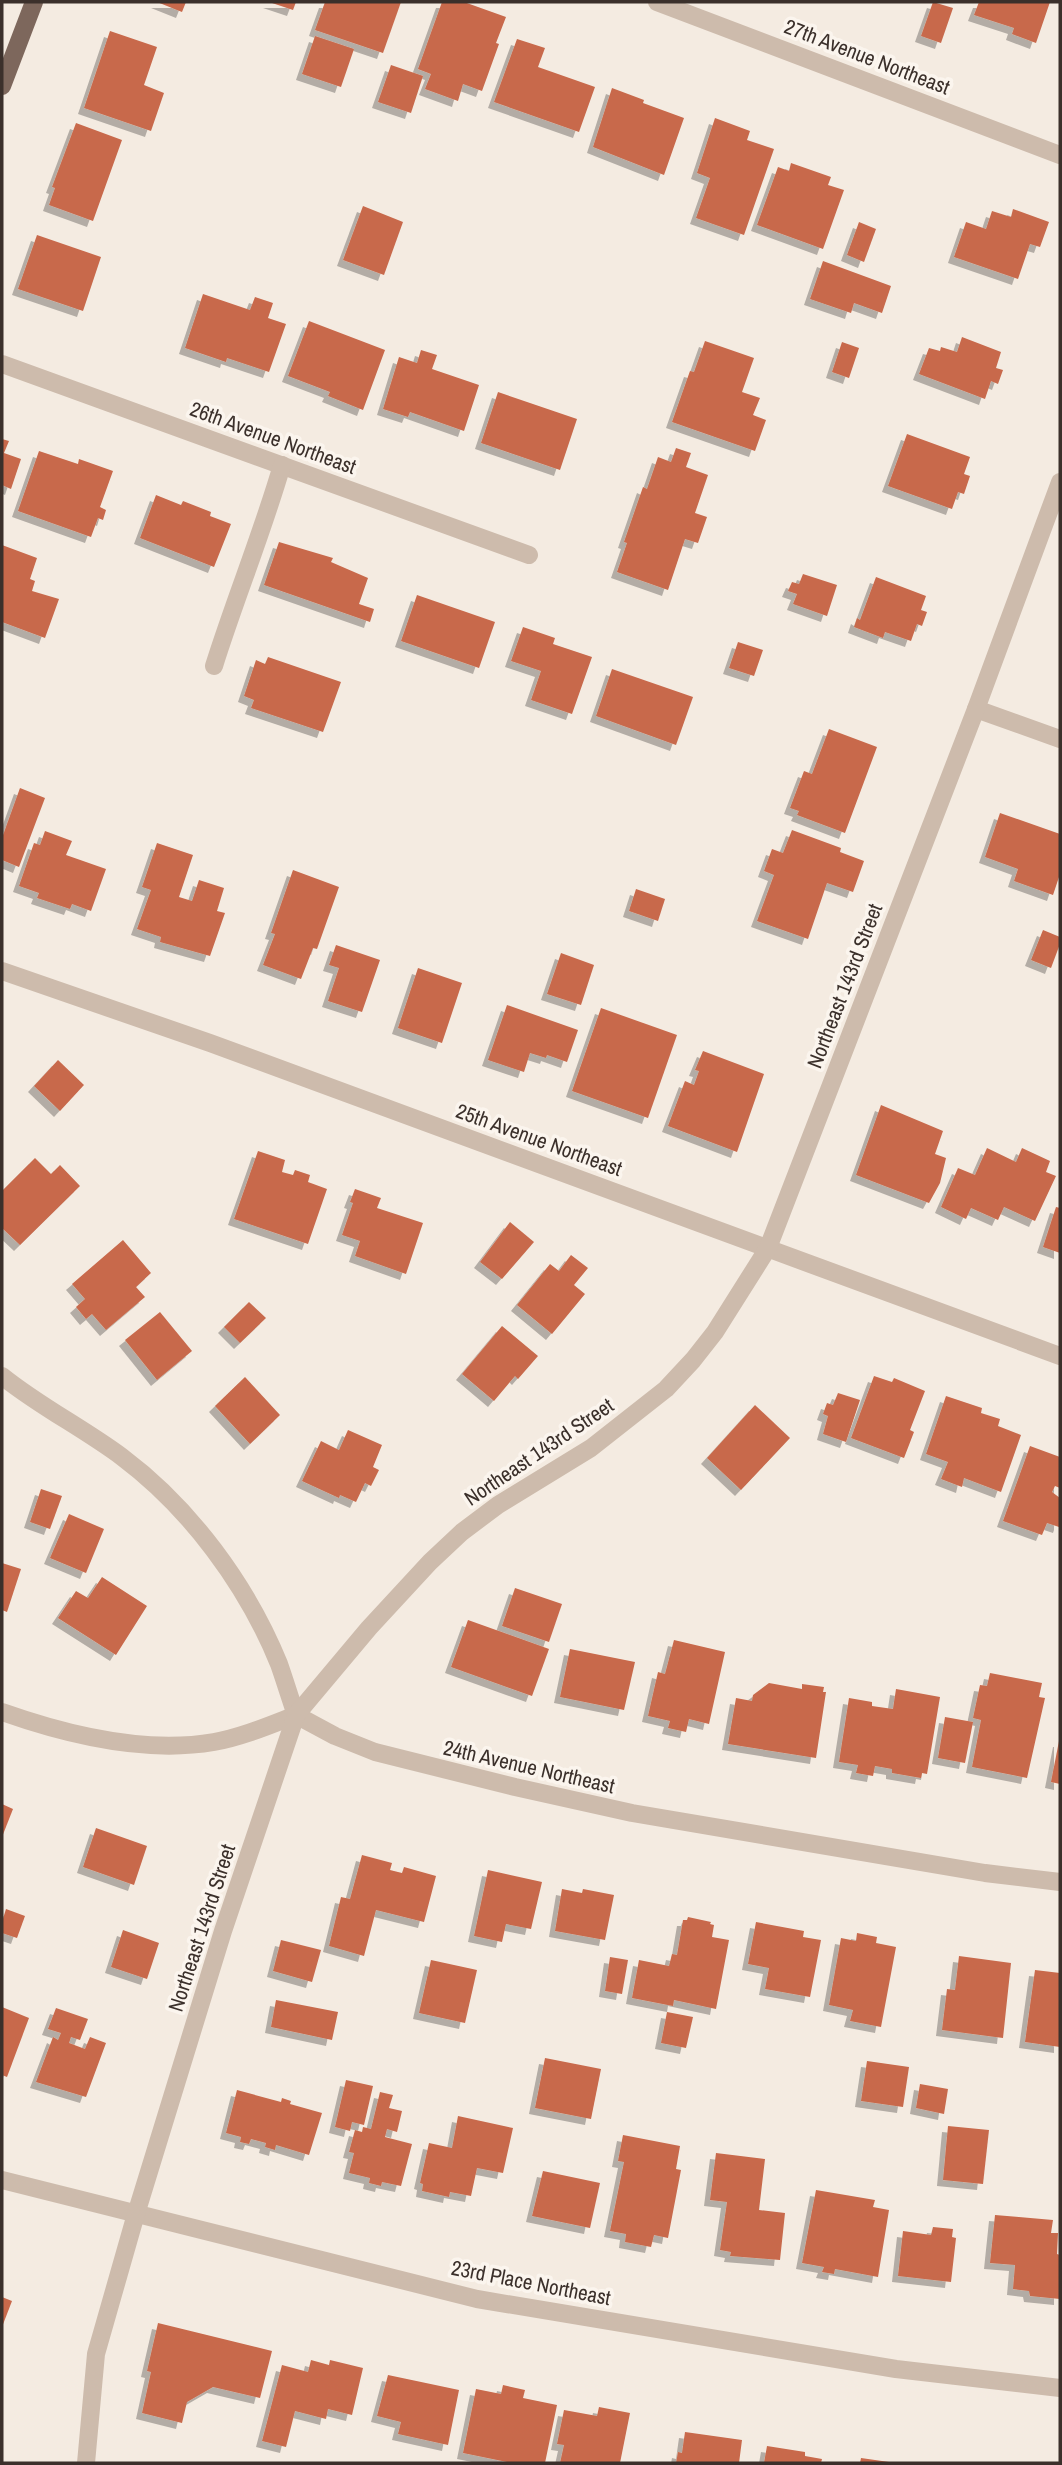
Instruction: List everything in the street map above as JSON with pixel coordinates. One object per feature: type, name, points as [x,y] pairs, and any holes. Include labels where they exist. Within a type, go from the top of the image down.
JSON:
[{"type":"main road","points":[[2,86],[34,2]]},
{"type":"street","name":"27th Avenue Northeast","points":[[657,2],[1060,155]]},
{"type":"street","name":"26th Avenue Northeast","points":[[2,364],[529,555]]},
{"type":"street","points":[[214,666],[230,614],[268,515],[282,465]]},
{"type":"street","name":"Northeast 143rd Street","points":[[86,2463],[96,2354],[223,1931],[296,1715],[384,1611],[462,1532],[498,1505],[591,1448],[666,1389],[715,1332],[768,1248],[976,709],[1060,482]]},
{"type":"street","points":[[976,709],[1060,739]]},
{"type":"street","name":"25th Avenue Northeast","points":[[2,971],[210,1043],[1060,1356]]},
{"type":"street","points":[[2,1376],[122,1457],[152,1483],[201,1536],[230,1574],[253,1613],[278,1664],[296,1715],[216,1742],[181,1746],[105,1738],[39,1724],[2,1712]]},
{"type":"street","name":"24th Avenue Northeast","points":[[296,1715],[335,1736],[376,1752],[477,1779],[606,1808],[985,1873],[1060,1882]]},
{"type":"street","name":"23rd Place Northeast","points":[[2,2180],[477,2299],[896,2369],[1060,2388]]},
{"type":"building","points":[[157,2],[186,2],[182,12]]},
{"type":"building","points":[[269,2],[296,2],[293,10]]},
{"type":"building","points":[[325,2],[401,2],[383,53],[315,30]]},
{"type":"building","points":[[442,2],[464,2],[506,17],[482,91],[463,84],[458,101],[425,89],[431,74],[418,69]]},
{"type":"building","points":[[933,2],[953,8],[941,43],[921,36]]},
{"type":"building","points":[[979,2],[1050,2],[1036,43],[1012,34],[1014,28],[974,15]]},
{"type":"building","points":[[110,31],[157,47],[144,85],[164,93],[151,131],[84,108]]},
{"type":"building","points":[[315,36],[354,49],[341,87],[302,74]]},
{"type":"building","points":[[517,39],[545,48],[538,67],[595,87],[579,132],[494,102]]},
{"type":"building","points":[[391,65],[423,76],[411,113],[378,102]]},
{"type":"building","points":[[612,88],[684,118],[664,175],[593,147]]},
{"type":"building","points":[[715,118],[750,131],[747,140],[774,149],[744,235],[696,218],[710,178],[697,173]]},
{"type":"building","points":[[76,123],[122,140],[93,221],[49,205],[55,188],[52,187]]},
{"type":"building","points":[[791,163],[831,177],[828,185],[844,190],[823,249],[757,225],[778,167],[789,171]]},
{"type":"building","points":[[363,206],[403,222],[384,275],[343,260]]},
{"type":"building","points":[[1013,209],[1049,222],[1040,247],[1030,244],[1018,279],[954,257],[966,222],[986,229],[992,211],[1011,217]]},
{"type":"building","points":[[859,222],[876,229],[864,262],[847,255]]},
{"type":"building","points":[[37,235],[101,257],[83,311],[18,289]]},
{"type":"building","points":[[823,261],[891,286],[882,313],[854,303],[851,313],[810,299]]},
{"type":"building","points":[[203,294],[250,310],[255,297],[273,303],[268,318],[286,324],[269,372],[227,358],[226,362],[185,348]]},
{"type":"building","points":[[309,321],[385,350],[363,410],[328,396],[330,392],[288,376]]},
{"type":"building","points":[[962,337],[1001,352],[996,368],[1003,370],[998,384],[991,381],[985,399],[919,374],[929,348],[940,351],[941,347],[957,352]]},
{"type":"building","points":[[705,341],[754,358],[742,392],[760,398],[753,415],[766,420],[755,451],[672,422],[690,371],[694,372]]},
{"type":"building","points":[[842,342],[859,348],[849,378],[832,372]]},
{"type":"building","points":[[421,350],[437,355],[432,369],[479,385],[464,431],[410,412],[408,417],[383,409],[399,357],[417,363]]},
{"type":"building","points":[[498,392],[577,419],[560,470],[481,443]]},
{"type":"building","points":[[907,434],[970,457],[964,474],[970,476],[964,494],[958,492],[952,509],[888,486]]},
{"type":"building","points":[[2,439],[9,441],[4,453],[21,459],[11,489],[2,485]]},
{"type":"building","points":[[676,448],[691,453],[686,467],[708,475],[695,513],[707,517],[698,543],[685,539],[668,590],[617,572],[643,487],[647,489],[658,457],[671,462]]},
{"type":"building","points":[[39,451],[78,464],[79,459],[113,471],[100,507],[106,510],[103,520],[98,518],[91,537],[18,511]]},
{"type":"building","points":[[156,495],[181,505],[183,501],[211,512],[210,516],[231,524],[214,567],[140,538]]},
{"type":"building","points":[[279,542],[333,558],[331,562],[368,578],[359,604],[374,609],[370,622],[264,585]]},
{"type":"building","points":[[2,545],[37,558],[30,579],[35,581],[32,591],[59,599],[45,638],[2,622]]},
{"type":"building","points":[[803,574],[837,585],[827,616],[793,604],[797,594],[788,591],[792,582],[799,584]]},
{"type":"building","points":[[876,577],[926,596],[921,610],[927,612],[922,626],[917,624],[911,641],[885,632],[883,638],[854,627],[857,618],[860,620]]},
{"type":"building","points":[[417,595],[495,622],[479,668],[401,641]]},
{"type":"building","points":[[523,627],[555,638],[553,644],[592,657],[572,714],[531,700],[541,671],[511,661]]},
{"type":"building","points":[[738,642],[763,650],[754,676],[729,668]]},
{"type":"building","points":[[268,657],[341,682],[323,732],[251,708],[254,700],[244,696],[256,660],[265,664]]},
{"type":"building","points":[[612,669],[693,697],[676,745],[596,716]]},
{"type":"building","points":[[829,729],[877,747],[845,833],[797,815],[799,811],[790,808],[804,771],[812,774]]},
{"type":"building","points":[[20,788],[45,798],[19,867],[2,860],[2,838]]},
{"type":"building","points":[[1000,813],[1060,834],[1060,874],[1053,895],[1014,881],[1018,869],[985,857]]},
{"type":"building","points":[[792,830],[841,848],[840,852],[864,861],[853,892],[827,883],[808,939],[757,921],[774,875],[764,871],[772,849],[783,853]]},
{"type":"building","points":[[45,831],[72,841],[66,855],[106,869],[91,911],[72,904],[70,909],[37,898],[39,893],[19,886],[34,843],[40,845]]},
{"type":"building","points":[[157,843],[193,855],[179,897],[192,901],[199,880],[224,888],[217,911],[225,913],[210,956],[160,942],[161,937],[137,929],[151,890],[142,887]]},
{"type":"building","points":[[293,870],[339,887],[317,949],[313,948],[301,979],[263,965],[275,934],[271,933]]},
{"type":"building","points":[[636,889],[665,899],[658,921],[629,911]]},
{"type":"building","points":[[1043,930],[1060,937],[1051,968],[1031,960]]},
{"type":"building","points":[[336,945],[380,960],[362,1012],[328,1001],[339,968],[329,965]]},
{"type":"building","points":[[561,953],[594,965],[581,1005],[547,994]]},
{"type":"building","points":[[418,968],[462,983],[442,1043],[398,1028]]},
{"type":"building","points":[[507,1005],[578,1030],[567,1062],[530,1053],[524,1072],[488,1060]]},
{"type":"building","points":[[601,1008],[677,1035],[648,1118],[572,1091]]},
{"type":"building","points":[[703,1051],[764,1074],[737,1152],[668,1126],[685,1081],[694,1085],[699,1071],[695,1070]]},
{"type":"building","points":[[58,1060],[84,1085],[60,1111],[34,1086]]},
{"type":"building","points":[[881,1105],[943,1131],[935,1154],[946,1158],[940,1183],[929,1203],[856,1175]]},
{"type":"building","points":[[987,1148],[1016,1162],[1022,1148],[1050,1161],[1046,1172],[1056,1176],[1035,1221],[1004,1207],[998,1220],[971,1208],[966,1219],[941,1207],[958,1168],[975,1175]]},
{"type":"building","points":[[258,1151],[285,1160],[282,1172],[293,1175],[295,1170],[310,1175],[308,1182],[327,1189],[308,1244],[234,1219]]},
{"type":"building","points":[[35,1158],[51,1174],[60,1165],[80,1186],[20,1245],[2,1228],[2,1191]]},
{"type":"building","points":[[355,1189],[381,1198],[377,1208],[423,1223],[406,1274],[355,1256],[360,1241],[342,1235]]},
{"type":"building","points":[[1056,1207],[1060,1208],[1060,1253],[1043,1247]]},
{"type":"building","points":[[510,1222],[534,1242],[502,1279],[480,1262]]},
{"type":"building","points":[[123,1240],[151,1273],[136,1287],[145,1297],[106,1330],[92,1314],[86,1319],[76,1307],[85,1299],[72,1284]]},
{"type":"building","points":[[571,1255],[588,1268],[574,1285],[585,1294],[552,1334],[517,1305],[550,1264],[559,1271]]},
{"type":"building","points":[[249,1302],[266,1318],[240,1343],[224,1327]]},
{"type":"building","points":[[160,1312],[192,1351],[157,1380],[125,1340]]},
{"type":"building","points":[[502,1326],[538,1356],[518,1379],[515,1376],[494,1401],[462,1374]]},
{"type":"building","points":[[874,1376],[892,1382],[894,1378],[925,1391],[910,1430],[914,1432],[904,1458],[851,1438]]},
{"type":"building","points":[[245,1377],[280,1415],[250,1444],[215,1406]]},
{"type":"building","points":[[838,1393],[860,1400],[846,1442],[823,1434],[828,1416],[823,1414],[827,1403],[833,1405]]},
{"type":"building","points":[[946,1396],[982,1408],[981,1413],[1000,1419],[998,1426],[1021,1435],[1001,1492],[964,1478],[962,1487],[941,1479],[948,1462],[926,1454]]},
{"type":"building","points":[[755,1405],[790,1438],[741,1490],[707,1458]]},
{"type":"building","points":[[348,1430],[382,1445],[373,1467],[379,1470],[371,1486],[365,1483],[356,1502],[340,1495],[339,1498],[302,1481],[321,1441],[339,1450]]},
{"type":"building","points":[[1030,1446],[1060,1457],[1060,1488],[1055,1486],[1052,1492],[1060,1498],[1060,1524],[1059,1527],[1047,1523],[1042,1535],[1003,1521]]},
{"type":"building","points":[[41,1489],[62,1496],[50,1529],[30,1522]]},
{"type":"building","points":[[69,1514],[104,1529],[86,1573],[50,1558]]},
{"type":"building","points":[[2,1563],[21,1569],[7,1612],[2,1610]]},
{"type":"building","points":[[102,1577],[147,1606],[116,1655],[58,1618],[76,1591],[88,1598]]},
{"type":"building","points":[[515,1588],[562,1604],[549,1642],[502,1626]]},
{"type":"building","points":[[468,1620],[549,1649],[532,1696],[451,1667]]},
{"type":"building","points":[[674,1640],[725,1652],[709,1724],[689,1719],[686,1732],[668,1728],[670,1721],[648,1716],[658,1672],[665,1674]]},
{"type":"building","points":[[570,1649],[635,1662],[624,1710],[560,1697]]},
{"type":"building","points":[[990,1673],[1042,1683],[1039,1697],[1045,1698],[1027,1778],[972,1767],[981,1720],[973,1718],[980,1685],[987,1686]]},
{"type":"building","points":[[769,1683],[802,1689],[802,1684],[824,1687],[823,1692],[826,1692],[816,1758],[728,1744],[736,1698],[752,1701],[753,1695]]},
{"type":"building","points":[[896,1689],[940,1697],[927,1774],[922,1773],[921,1778],[892,1773],[892,1769],[875,1766],[873,1776],[856,1773],[858,1765],[839,1762],[849,1698],[872,1702],[872,1706],[893,1709]]},
{"type":"building","points":[[945,1717],[973,1722],[965,1763],[938,1758]]},
{"type":"building","points":[[1060,1741],[1060,1784],[1051,1782]]},
{"type":"building","points":[[2,1804],[13,1809],[2,1837]]},
{"type":"building","points":[[96,1828],[147,1846],[134,1885],[83,1867]]},
{"type":"building","points":[[362,1855],[392,1863],[390,1870],[402,1873],[404,1867],[436,1876],[424,1922],[376,1910],[364,1956],[329,1946],[341,1897],[350,1899]]},
{"type":"building","points":[[488,1870],[542,1882],[531,1929],[506,1924],[502,1942],[474,1936]]},
{"type":"building","points":[[562,1889],[582,1893],[583,1889],[614,1895],[605,1940],[555,1931]]},
{"type":"building","points":[[6,1909],[25,1916],[17,1938],[2,1933]]},
{"type":"building","points":[[688,1917],[711,1922],[710,1924],[714,1925],[712,1937],[729,1940],[716,2009],[674,2000],[673,2006],[632,1998],[639,1960],[669,1966],[672,1954],[677,1955],[683,1920]]},
{"type":"building","points":[[756,1922],[804,1931],[803,1937],[821,1940],[810,1997],[765,1989],[769,1968],[748,1964]]},
{"type":"building","points":[[123,1930],[159,1943],[147,1979],[111,1967]]},
{"type":"building","points":[[857,1933],[877,1937],[876,1943],[896,1947],[881,2027],[850,2021],[853,2010],[829,2005],[841,1938],[856,1941]]},
{"type":"building","points":[[281,1940],[321,1950],[312,1982],[273,1971]]},
{"type":"building","points":[[959,1956],[1011,1963],[1003,2038],[942,2030],[947,1989],[955,1990]]},
{"type":"building","points":[[610,1957],[628,1960],[622,1994],[605,1991]]},
{"type":"building","points":[[431,1960],[477,1970],[465,2023],[419,2013]]},
{"type":"building","points":[[1035,1970],[1060,1973],[1060,2047],[1025,2042]]},
{"type":"building","points":[[276,2000],[338,2012],[332,2040],[271,2027]]},
{"type":"building","points":[[2,2007],[29,2018],[7,2077],[2,2075]]},
{"type":"building","points":[[56,2008],[88,2019],[80,2040],[71,2037],[69,2043],[85,2049],[90,2037],[106,2043],[86,2097],[36,2082],[53,2037],[58,2040],[61,2033],[48,2029]]},
{"type":"building","points":[[667,2012],[693,2017],[686,2048],[661,2043]]},
{"type":"building","points":[[545,2058],[601,2069],[591,2119],[535,2108]]},
{"type":"building","points":[[867,2061],[909,2067],[903,2107],[861,2101]]},
{"type":"building","points":[[346,2080],[373,2086],[364,2125],[352,2122],[350,2131],[335,2127]]},
{"type":"building","points":[[920,2084],[948,2089],[944,2114],[916,2108]]},
{"type":"building","points":[[237,2090],[281,2102],[282,2098],[291,2101],[290,2104],[322,2113],[309,2155],[276,2145],[275,2150],[265,2147],[266,2143],[251,2139],[249,2144],[240,2142],[241,2137],[226,2133]]},
{"type":"building","points":[[380,2092],[393,2095],[389,2108],[402,2111],[397,2132],[387,2129],[385,2137],[412,2144],[401,2186],[382,2182],[381,2186],[369,2183],[370,2178],[349,2173],[354,2153],[349,2152],[355,2130],[362,2132],[363,2127],[371,2129]]},
{"type":"building","points":[[458,2116],[513,2128],[503,2173],[477,2168],[471,2196],[450,2192],[449,2197],[422,2191],[423,2184],[420,2183],[429,2143],[452,2148]]},
{"type":"building","points":[[948,2126],[989,2130],[983,2184],[943,2180]]},
{"type":"building","points":[[623,2135],[680,2146],[676,2169],[681,2170],[668,2238],[654,2235],[651,2247],[625,2242],[626,2234],[610,2231],[624,2162],[618,2161]]},
{"type":"building","points":[[716,2153],[765,2159],[759,2210],[785,2213],[780,2260],[730,2256],[731,2252],[720,2250],[727,2202],[710,2200]]},
{"type":"building","points":[[543,2171],[600,2183],[590,2228],[532,2216]]},
{"type":"building","points":[[816,2190],[875,2200],[873,2207],[889,2210],[878,2277],[835,2269],[834,2274],[822,2272],[824,2267],[802,2263]]},
{"type":"building","points":[[995,2215],[1053,2220],[1051,2233],[1058,2233],[1057,2254],[1060,2255],[1060,2299],[1030,2296],[1029,2291],[1013,2289],[1015,2265],[990,2263]]},
{"type":"building","points":[[933,2227],[953,2229],[952,2237],[956,2238],[951,2282],[898,2276],[903,2231],[931,2235]]},
{"type":"building","points":[[2,2297],[12,2301],[2,2327]]},
{"type":"building","points":[[158,2323],[272,2351],[260,2398],[213,2387],[187,2402],[182,2423],[142,2413],[151,2372],[147,2371]]},
{"type":"building","points":[[311,2360],[329,2365],[330,2360],[363,2368],[352,2415],[328,2409],[326,2419],[295,2411],[286,2447],[262,2441],[282,2365],[308,2372]]},
{"type":"building","points":[[388,2375],[459,2390],[448,2445],[398,2434],[401,2422],[377,2416]]},
{"type":"building","points":[[503,2385],[525,2390],[523,2398],[557,2405],[545,2463],[512,2463],[463,2453],[476,2389],[501,2394]]},
{"type":"building","points":[[599,2407],[630,2413],[620,2463],[560,2463],[564,2445],[557,2444],[564,2410],[597,2416]]},
{"type":"building","points":[[685,2432],[742,2440],[739,2463],[676,2463],[678,2452],[682,2453]]},
{"type":"building","points":[[767,2446],[805,2452],[805,2456],[822,2459],[821,2463],[764,2463]]},
{"type":"building","points":[[861,2458],[889,2462],[889,2463],[860,2463]]}]
